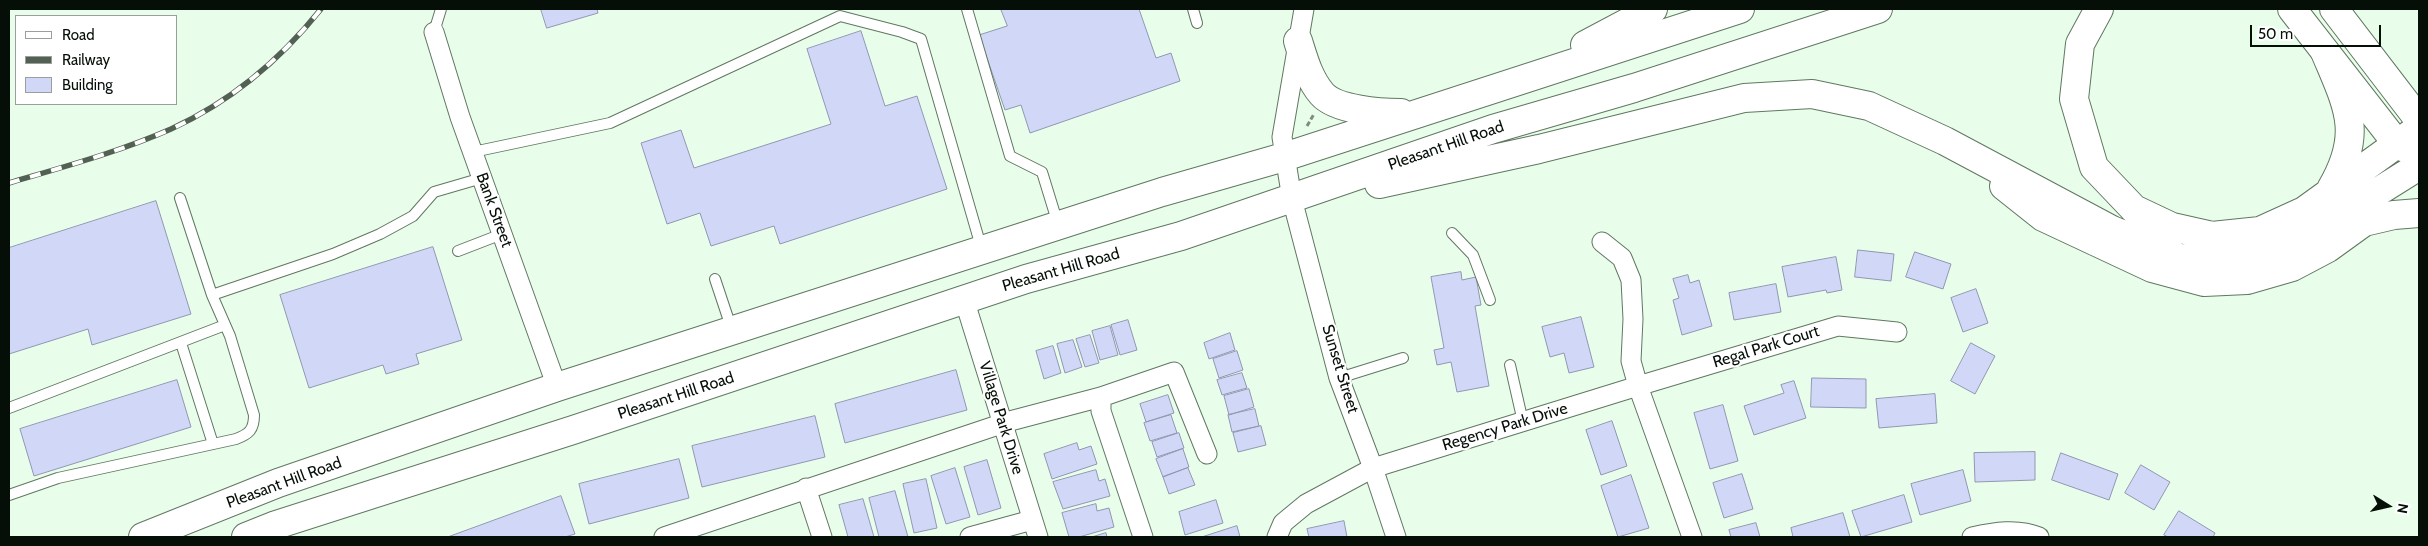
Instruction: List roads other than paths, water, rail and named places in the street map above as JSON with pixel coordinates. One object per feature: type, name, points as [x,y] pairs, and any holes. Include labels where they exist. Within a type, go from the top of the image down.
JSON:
[{"type":"main road","points":[[1524,78],[1653,9]]},
{"type":"main road","name":"Pleasant Hill Road","points":[[143,537],[278,483],[557,388],[1162,192],[1285,156],[1740,9]]},
{"type":"main road","name":"Pleasant Hill Road","points":[[246,537],[276,525],[573,430],[964,299],[1026,279],[1180,236],[1493,129],[1634,88],[1878,9]]},
{"type":"main road","points":[[2099,9],[2080,44],[2074,99],[2094,167],[2134,209],[2172,227],[2212,236],[2260,231],[2304,211],[2329,192],[2408,149],[2419,128]]},
{"type":"main road","points":[[2292,9],[2408,149]]},
{"type":"main road","points":[[2334,9],[2419,120]]},
{"type":"main road","points":[[1298,41],[1309,74],[1324,96],[1346,106],[1383,113],[1420,112]]},
{"type":"main road","points":[[2326,52],[2348,106],[2351,128],[2349,151],[2341,171],[2329,192]]},
{"type":"main road","points":[[1292,199],[1326,198],[1744,98],[1812,94],[1869,106],[1945,140],[2112,230],[2180,258],[2234,262],[2283,251],[2419,166]]},
{"type":"main road","points":[[1945,140],[2043,217],[2152,268],[2204,282],[2247,280],[2292,267],[2328,248],[2364,222],[2394,215],[2419,213]]},
{"type":"street","name":"Sunset Street","points":[[1304,9],[1282,137],[1292,199],[1339,378],[1373,468],[1396,537]]},
{"type":"street","name":"Bank Street","points":[[434,32],[472,152],[557,388]]},
{"type":"street","points":[[1602,242],[1622,258],[1631,280],[1633,319],[1631,361],[1638,386],[1692,537]]},
{"type":"street","name":"Village Park Drive","points":[[964,299],[1035,528]]},
{"type":"street","name":"Regal Park Court","points":[[1638,386],[1838,326],[1897,332]]},
{"type":"street","points":[[664,537],[1003,423],[1101,397],[1174,372],[1207,454]]},
{"type":"street","name":"Regency Park Drive","points":[[1277,537],[1284,523],[1306,504],[1373,468],[1638,386]]},
{"type":"street","points":[[1101,397],[1101,410],[1143,537]]},
{"type":"street","points":[[806,488],[822,537]]},
{"type":"street","points":[[970,537],[1035,528]]},
{"type":"street","points":[[1972,537],[1996,532],[2031,534],[2039,537]]},
{"type":"lane","points":[[434,32],[441,9]]},
{"type":"lane","points":[[967,9],[1010,156],[1042,172],[1059,226]]},
{"type":"lane","points":[[1193,9],[1197,23]]},
{"type":"lane","points":[[472,152],[610,123],[840,16],[902,32],[921,39],[982,251]]},
{"type":"lane","points":[[212,295],[333,254],[380,234],[412,216],[434,192],[482,178]]},
{"type":"lane","points":[[9,495],[58,478],[213,444],[248,434],[254,426],[254,415],[225,325],[212,295],[180,198]]},
{"type":"lane","points":[[1452,233],[1473,254],[1490,300]]},
{"type":"lane","points":[[458,251],[502,234]]},
{"type":"lane","points":[[715,279],[733,331]]},
{"type":"lane","points":[[9,408],[225,325]]},
{"type":"lane","points":[[181,343],[213,444]]},
{"type":"lane","points":[[1339,378],[1403,358]]},
{"type":"lane","points":[[1510,366],[1523,422]]},
{"type":"railway","points":[[9,183],[131,145],[193,118],[234,92],[272,62],[321,9]]}]
